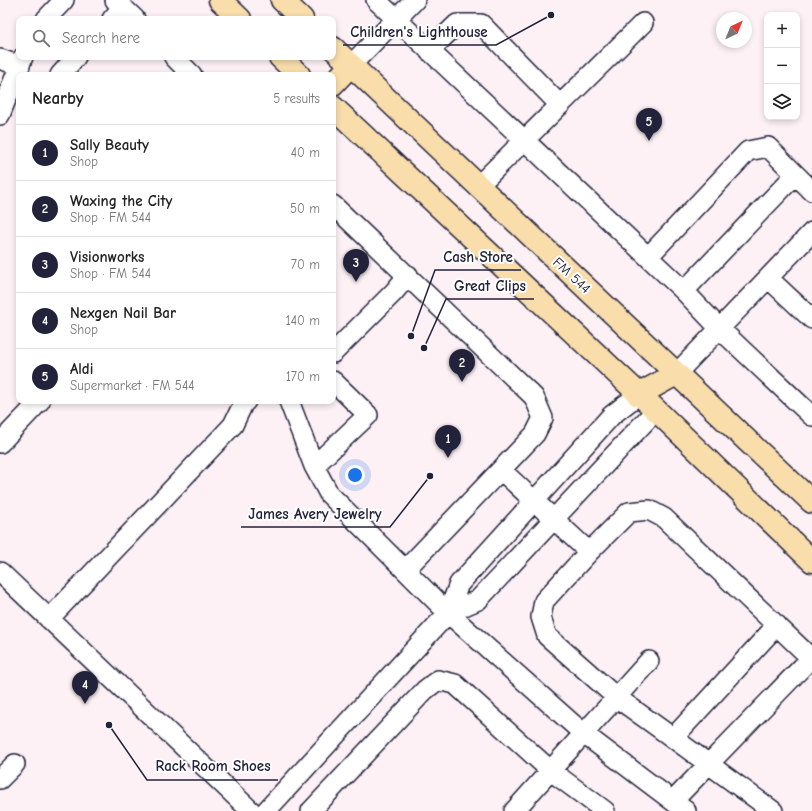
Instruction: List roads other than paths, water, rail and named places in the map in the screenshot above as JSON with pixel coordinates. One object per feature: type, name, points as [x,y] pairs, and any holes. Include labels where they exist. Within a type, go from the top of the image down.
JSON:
[{"type":"main road","points":[[220,0],[237,16]]},
{"type":"main road","points":[[282,0],[299,16]]},
{"type":"main road","name":"FM 544","points":[[336,51],[812,502]]},
{"type":"main road","points":[[283,60],[296,72]]},
{"type":"main road","points":[[336,81],[351,65]]},
{"type":"main road","points":[[336,110],[638,395],[656,410],[812,561]]},
{"type":"main road","points":[[638,395],[676,374]]},
{"type":"main road","points":[[656,410],[676,374]]},
{"type":"lane","points":[[49,16],[64,0]]},
{"type":"lane","points":[[376,0],[684,291],[720,329],[812,416]]},
{"type":"lane","points":[[351,65],[415,0]]},
{"type":"lane","points":[[478,186],[643,23]]},
{"type":"lane","points":[[429,51],[457,24],[481,24],[560,105]]},
{"type":"lane","points":[[0,59],[22,61],[18,72]]},
{"type":"lane","points":[[63,72],[73,60]]},
{"type":"lane","points":[[177,60],[189,72]]},
{"type":"lane","points":[[6,106],[16,78]]},
{"type":"lane","points":[[648,257],[748,151],[768,148],[812,191]]},
{"type":"lane","points":[[684,291],[795,175]]},
{"type":"lane","points":[[336,208],[534,397],[543,418],[535,434],[405,570]]},
{"type":"lane","points":[[676,374],[812,232]]},
{"type":"lane","points":[[336,350],[394,292],[408,275]]},
{"type":"lane","points":[[768,278],[812,319]]},
{"type":"lane","points":[[314,466],[368,415],[336,384]]},
{"type":"lane","points":[[266,811],[448,613],[459,584],[612,415],[638,395]]},
{"type":"lane","points":[[0,443],[37,404]]},
{"type":"lane","points":[[49,619],[233,424],[244,404]]},
{"type":"lane","points":[[290,404],[314,466],[328,494],[448,613],[584,734],[680,806],[709,764],[812,658],[664,518],[649,510],[629,512],[589,552],[544,601],[541,618],[547,636],[616,697],[709,764],[773,811]]},
{"type":"lane","points":[[448,613],[478,600],[656,410]]},
{"type":"lane","points":[[501,470],[589,552]]},
{"type":"lane","points":[[0,572],[251,811]]},
{"type":"lane","points":[[673,738],[777,625]]},
{"type":"lane","points":[[514,811],[649,661]]},
{"type":"lane","points":[[311,811],[425,690],[438,680],[455,684],[551,771],[605,811]]},
{"type":"lane","points":[[0,779],[15,764]]},
{"type":"place","name":"Children's Lighthouse","points":[[551,15]]},
{"type":"place","name":"Aldi","points":[[649,141]]},
{"type":"place","name":"Visionworks","points":[[356,282]]},
{"type":"place","name":"Cash Store","points":[[411,336]]},
{"type":"place","name":"Great Clips","points":[[424,348]]},
{"type":"place","name":"Waxing the City","points":[[462,382]]},
{"type":"place","name":"Sally Beauty","points":[[448,458]]},
{"type":"place","name":"James Avery Jewelry","points":[[430,476]]},
{"type":"place","name":"Nexgen Nail Bar","points":[[85,704]]},
{"type":"place","name":"Rack Room Shoes","points":[[109,725]]}]
